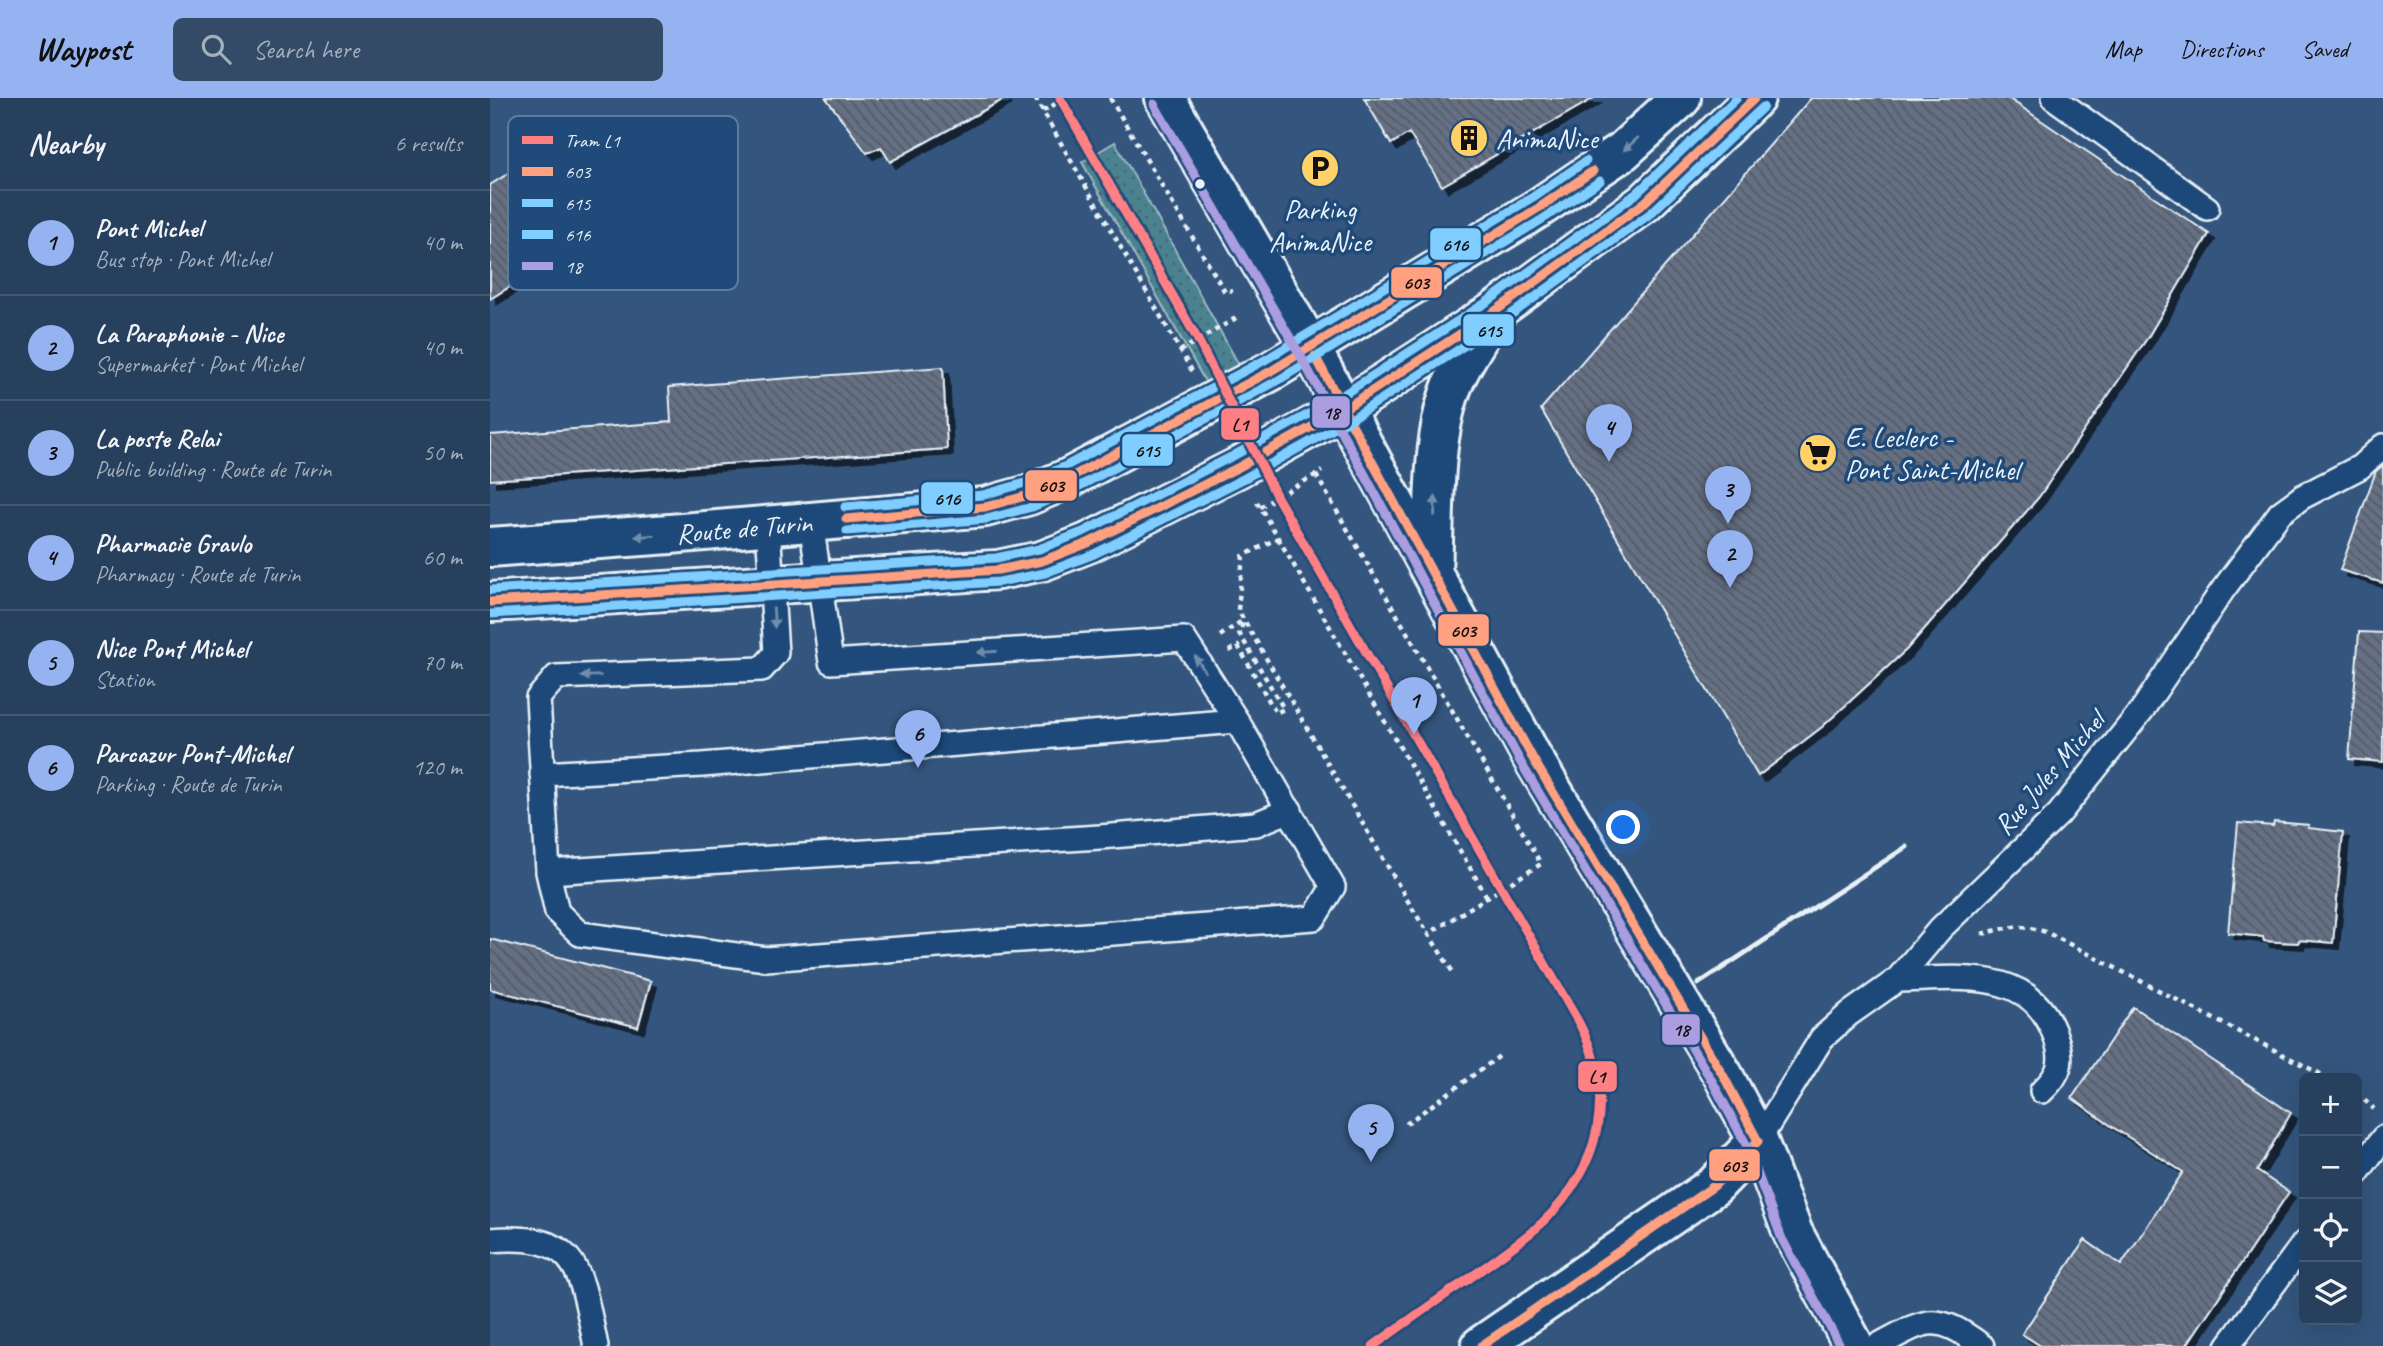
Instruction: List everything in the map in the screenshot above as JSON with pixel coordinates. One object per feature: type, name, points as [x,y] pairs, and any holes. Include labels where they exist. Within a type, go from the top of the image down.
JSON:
[{"type":"main road","points":[[1165,98],[1310,347],[1532,757],[1703,1042],[1758,1141],[1793,1233],[1854,1346]]},
{"type":"main road","name":"Route de Turin","points":[[490,547],[985,507],[1029,495],[1110,458],[1246,385],[1540,207],[1623,151],[1681,98]]},
{"type":"main road","name":"Route de Turin","points":[[490,602],[998,570],[1042,561],[1088,543],[1239,467],[1344,409],[1494,312],[1644,203],[1755,98]]},
{"type":"main road","points":[[1432,574],[1438,447],[1450,390],[1494,312]]},
{"type":"main road","points":[[1481,1346],[1714,1186],[1758,1141]]},
{"type":"lane","points":[[2054,98],[2207,208]]},
{"type":"lane","name":"Rue Jules Michel","points":[[1758,1141],[1822,1038],[1849,1014],[1897,980],[1940,929],[2059,814],[2102,763],[2280,513],[2302,497],[2360,467],[2383,446]]},
{"type":"lane","points":[[768,526],[776,653],[762,669],[556,677],[538,698],[548,872],[557,912],[580,934],[766,959],[1314,918],[1333,887],[1237,721],[1184,639],[831,662],[811,522]]},
{"type":"lane","points":[[542,774],[702,765],[1237,721]]},
{"type":"lane","points":[[548,872],[1100,837],[1256,824],[1290,810]]},
{"type":"lane","points":[[1897,980],[1985,979],[2001,982],[2028,996],[2053,1028],[2059,1046],[2058,1073],[2042,1090]]},
{"type":"lane","points":[[2362,1166],[2383,1138]]},
{"type":"lane","points":[[490,1240],[538,1240],[562,1250],[583,1284],[596,1346]]},
{"type":"lane","points":[[2228,1346],[2299,1250]]},
{"type":"lane","points":[[1877,1346],[1927,1322],[1944,1323],[1982,1346]]},
{"type":"path","points":[[1035,98],[1193,373]]},
{"type":"path","points":[[1043,111],[1066,98]]},
{"type":"path","points":[[1180,351],[1236,318]]},
{"type":"path","points":[[1260,507],[1322,471]]},
{"type":"path","points":[[1316,475],[1541,864],[1428,934]]},
{"type":"path","points":[[1253,496],[1487,897]]},
{"type":"path","points":[[1278,538],[1244,556],[1238,610],[1454,974]]},
{"type":"path","points":[[1201,667],[1238,646],[1276,713],[1284,709],[1239,634],[1244,620]]},
{"type":"path","points":[[1940,929],[1984,934],[2011,926],[2046,932],[2318,1073]]},
{"type":"path","points":[[1406,1124],[1501,1055]]},
{"type":"green space","points":[[1115,142],[1239,365],[1207,385],[1082,162]]},
{"type":"building","points":[[826,98],[1006,98],[890,162],[881,147],[867,153]]},
{"type":"building","name":"AnimaNice","points":[[1364,98],[1594,98],[1442,186],[1409,133],[1391,144]]},
{"type":"building","name":"E. Leclerc - Pont Saint-Michel","points":[[1811,98],[2008,98],[2209,234],[2148,337],[2039,497],[1907,649],[1822,727],[1758,776],[1541,409]]},
{"type":"building","points":[[508,174],[508,288],[490,299],[490,185]]},
{"type":"building","points":[[943,367],[947,449],[490,480],[490,435],[671,422],[669,387]]},
{"type":"building","points":[[2383,465],[2383,583],[2340,570],[2376,471]]},
{"type":"building","points":[[2359,632],[2383,633],[2383,762],[2349,759]]},
{"type":"building","points":[[2274,822],[2343,832],[2333,943],[2264,941],[2263,937],[2228,933],[2238,823],[2273,826]]},
{"type":"building","points":[[490,939],[651,981],[638,1027],[490,989]]},
{"type":"building","points":[[2133,1007],[2291,1113],[2257,1171],[2289,1192],[2186,1346],[2041,1346],[2022,1334],[2085,1240],[2121,1265],[2183,1172],[2072,1098]]},
{"type":"railway","points":[[1698,984],[1906,847]]},
{"type":"tram line","name":"L1","points":[[1060,98],[1198,340],[1277,497],[1579,1023],[1591,1050],[1598,1077],[1600,1103],[1590,1154],[1562,1201],[1542,1223],[1516,1244],[1373,1346]]},
{"type":"transit line","name":"616","points":[[490,590],[996,558],[1039,549],[1083,532],[1233,456],[1338,398],[1487,302],[1636,194],[1737,98]]},
{"type":"transit line","name":"603","points":[[490,602],[998,570],[1042,561],[1088,543],[1239,467],[1344,409],[1494,312],[1644,203],[1755,98]]},
{"type":"transit line","name":"18","points":[[1154,104],[1299,353],[1521,763],[1712,1081],[1747,1146],[1782,1239],[1840,1346]]},
{"type":"transit line","name":"615","points":[[491,614],[999,582],[1045,573],[1094,554],[1245,478],[1351,419],[1501,322],[1651,213],[1763,107]]},
{"type":"transit line","name":"616","points":[[845,507],[983,495],[1025,483],[1064,467],[1265,360],[1533,197],[1586,161]]},
{"type":"transit line","name":"603","points":[[846,519],[985,507],[1029,495],[1069,478],[1271,371],[1540,207],[1593,171]]},
{"type":"transit line","name":"615","points":[[847,531],[987,519],[1032,507],[1074,489],[1277,381],[1546,217],[1600,181]]},
{"type":"transit line","name":"603","points":[[1315,356],[1532,757],[1723,1075],[1758,1141],[1714,1186],[1481,1346]]},
{"type":"place","name":"AnimaNice","points":[[1469,138]]},
{"type":"place","name":"Parking AnimaNice","points":[[1320,168]]},
{"type":"place","name":"E. Leclerc - Pont Saint-Michel","points":[[1818,453]]},
{"type":"place","name":"Pharmacie Gravlo","points":[[1609,462]]},
{"type":"place","name":"La poste Relai","points":[[1728,524]]},
{"type":"place","name":"La Paraphonie - Nice","points":[[1730,588]]},
{"type":"place","name":"Pont Michel","points":[[1414,735]]},
{"type":"place","name":"Parcazur Pont-Michel","points":[[918,768]]},
{"type":"place","name":"Nice Pont Michel","points":[[1371,1162]]}]
